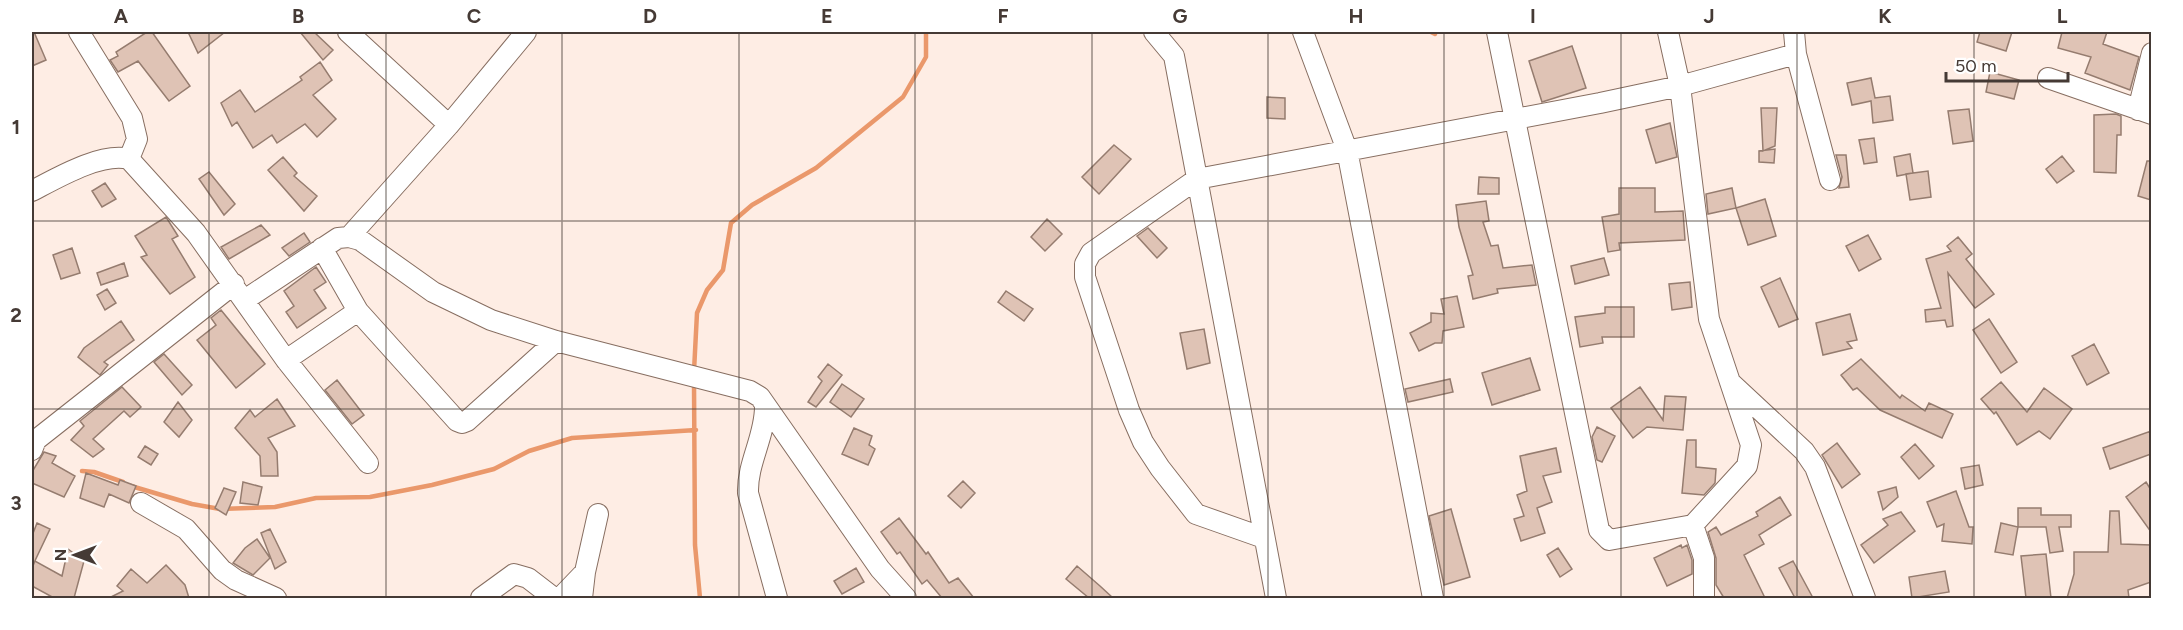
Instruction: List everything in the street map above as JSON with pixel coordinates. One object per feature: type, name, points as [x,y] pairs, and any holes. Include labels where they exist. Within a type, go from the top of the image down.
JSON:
[{"type":"street","points":[[348,32],[449,125]]},
{"type":"street","points":[[349,237],[449,125],[526,32]]},
{"type":"street","points":[[1154,32],[1174,56],[1276,598]]},
{"type":"street","points":[[1303,32],[1347,150],[1433,598]]},
{"type":"street","points":[[1497,32],[1599,530],[1609,540],[1693,525],[1748,466],[1751,456],[1751,445],[1709,319],[1702,283],[1680,86],[1668,32]]},
{"type":"street","points":[[1794,32],[1796,54],[1830,180]]},
{"type":"street","points":[[86,34],[132,118],[137,139],[129,159]]},
{"type":"street","points":[[2048,78],[2145,112],[2151,53]]},
{"type":"street","points":[[1264,538],[1196,514],[1143,441],[1129,410],[1085,277],[1085,264],[1091,253],[1197,179],[1680,86],[1796,54]]},
{"type":"street","points":[[32,191],[64,174],[109,158],[129,159],[172,204],[240,292],[286,360],[368,463]]},
{"type":"street","points":[[33,442],[240,292],[338,238],[349,237],[360,240],[433,292],[462,308],[556,341],[750,391],[760,397],[880,569],[906,598]]},
{"type":"street","points":[[322,248],[358,311],[457,421],[462,423],[556,341]]},
{"type":"street","points":[[286,360],[358,311]]},
{"type":"street","points":[[1728,380],[1804,451],[1815,466],[1865,598]]},
{"type":"street","points":[[765,407],[765,420],[747,482],[777,598]]},
{"type":"street","points":[[141,502],[186,529],[222,570],[236,580],[276,598]]},
{"type":"street","points":[[582,598],[585,572],[598,513]]},
{"type":"street","points":[[1693,525],[1704,558],[1704,598]]},
{"type":"street","points":[[482,598],[514,574],[528,578],[554,598],[560,598],[585,572]]},
{"type":"building","points":[[32,32],[46,60],[32,66]]},
{"type":"building","points":[[147,32],[152,32],[190,86],[169,101],[138,61],[118,72],[110,60],[118,56],[116,52]]},
{"type":"building","points":[[188,32],[225,32],[198,53]]},
{"type":"building","points":[[300,32],[314,32],[333,50],[323,60]]},
{"type":"building","points":[[1980,32],[2012,32],[2006,51],[1977,42]]},
{"type":"building","points":[[2062,32],[2107,32],[2103,44],[2139,57],[2130,90],[2085,73],[2091,57],[2058,48]]},
{"type":"building","points":[[1572,46],[1586,88],[1542,102],[1529,61]]},
{"type":"building","points":[[320,62],[332,80],[313,95],[336,119],[317,137],[305,124],[277,143],[272,135],[253,148],[237,122],[232,126],[221,103],[240,90],[255,112],[302,80],[300,77]]},
{"type":"building","points":[[1990,72],[2019,80],[2014,99],[1986,92]]},
{"type":"building","points":[[1871,78],[1875,98],[1890,96],[1893,120],[1873,123],[1871,101],[1852,105],[1847,83]]},
{"type":"building","points":[[1267,97],[1285,98],[1285,119],[1267,118]]},
{"type":"building","points":[[1761,108],[1777,108],[1775,146],[1763,151]]},
{"type":"building","points":[[1969,109],[1973,141],[1953,144],[1948,111]]},
{"type":"building","points":[[2116,114],[2121,116],[2121,135],[2117,135],[2116,173],[2094,172],[2094,115]]},
{"type":"building","points":[[1670,123],[1677,157],[1656,163],[1646,130]]},
{"type":"building","points":[[1874,138],[1877,162],[1864,164],[1859,140]]},
{"type":"building","points":[[1114,145],[1131,159],[1099,194],[1082,177]]},
{"type":"building","points":[[1775,149],[1774,163],[1759,162],[1759,151]]},
{"type":"building","points":[[1910,154],[1913,173],[1897,176],[1894,157]]},
{"type":"building","points":[[1836,155],[1846,155],[1849,187],[1839,188],[1842,177]]},
{"type":"building","points":[[2062,156],[2074,171],[2057,183],[2046,169]]},
{"type":"building","points":[[283,157],[297,173],[294,176],[317,196],[304,211],[268,170]]},
{"type":"building","points":[[2147,161],[2151,161],[2151,200],[2138,196]]},
{"type":"building","points":[[1928,171],[1931,197],[1910,200],[1906,174]]},
{"type":"building","points":[[209,172],[235,204],[224,215],[199,179]]},
{"type":"building","points":[[1479,177],[1499,178],[1499,194],[1478,194]]},
{"type":"building","points":[[105,183],[116,199],[102,207],[92,191]]},
{"type":"building","points":[[1619,188],[1655,188],[1655,212],[1683,211],[1685,240],[1619,243],[1620,250],[1608,252],[1602,217],[1619,214]]},
{"type":"building","points":[[1732,188],[1736,208],[1708,214],[1706,194]]},
{"type":"building","points":[[1765,199],[1776,236],[1748,245],[1736,208]]},
{"type":"building","points":[[1486,201],[1489,221],[1483,222],[1491,246],[1498,245],[1503,268],[1532,265],[1536,285],[1497,289],[1498,293],[1473,299],[1468,276],[1473,275],[1459,227],[1456,205]]},
{"type":"building","points":[[166,217],[178,236],[172,239],[195,277],[170,294],[141,257],[147,255],[135,236]]},
{"type":"building","points":[[1047,219],[1062,234],[1045,251],[1031,237]]},
{"type":"building","points":[[261,225],[270,235],[229,259],[221,247]]},
{"type":"building","points":[[1148,228],[1167,248],[1157,258],[1137,236]]},
{"type":"building","points":[[304,233],[310,242],[289,256],[282,248]]},
{"type":"building","points":[[1868,235],[1881,259],[1859,271],[1846,246]]},
{"type":"building","points":[[1958,237],[1972,254],[1966,259],[1994,294],[1975,308],[1948,273],[1953,326],[1947,327],[1945,320],[1926,322],[1925,310],[1941,308],[1926,259],[1951,251],[1947,246]]},
{"type":"building","points":[[72,248],[80,273],[61,279],[53,255]]},
{"type":"building","points":[[1604,258],[1609,275],[1575,284],[1571,266]]},
{"type":"building","points":[[124,263],[128,276],[101,285],[97,273]]},
{"type":"building","points":[[316,267],[326,282],[314,290],[326,308],[297,328],[286,312],[294,306],[284,291]]},
{"type":"building","points":[[1780,278],[1798,319],[1779,327],[1761,287]]},
{"type":"building","points":[[1690,282],[1692,307],[1672,310],[1669,284]]},
{"type":"building","points":[[107,289],[116,303],[105,310],[97,295]]},
{"type":"building","points":[[1006,291],[1033,309],[1024,321],[998,302]]},
{"type":"building","points":[[1457,296],[1464,327],[1443,331],[1442,343],[1435,343],[1419,351],[1410,333],[1431,322],[1431,313],[1444,314],[1441,299]]},
{"type":"building","points":[[1605,307],[1634,307],[1634,337],[1602,337],[1603,343],[1580,347],[1575,317],[1605,313]]},
{"type":"building","points":[[221,310],[265,364],[236,388],[197,340],[216,325],[211,318]]},
{"type":"building","points":[[1850,314],[1857,340],[1847,342],[1852,348],[1823,355],[1816,323]]},
{"type":"building","points":[[1989,319],[2017,362],[2001,373],[1973,330]]},
{"type":"building","points":[[121,321],[134,340],[104,362],[108,365],[100,375],[78,357],[84,348]]},
{"type":"building","points":[[1204,329],[1210,363],[1187,369],[1180,333]]},
{"type":"building","points":[[2094,344],[2109,373],[2087,385],[2072,356]]},
{"type":"building","points":[[164,354],[192,385],[182,395],[154,362]]},
{"type":"building","points":[[1530,358],[1540,390],[1492,405],[1482,373]]},
{"type":"building","points":[[1861,359],[1900,398],[1902,395],[1925,411],[1929,403],[1953,414],[1942,438],[1880,410],[1857,388],[1853,390],[1841,375]]},
{"type":"building","points":[[828,364],[842,375],[816,407],[808,402],[822,381],[818,377]]},
{"type":"building","points":[[1450,379],[1453,392],[1408,402],[1405,389]]},
{"type":"building","points":[[337,380],[364,415],[352,424],[325,390]]},
{"type":"building","points":[[2001,382],[2027,412],[2044,388],[2072,409],[2050,439],[2039,431],[2017,445],[1996,412],[1994,414],[1981,399]]},
{"type":"building","points":[[842,384],[864,399],[851,417],[830,402]]},
{"type":"building","points":[[122,387],[141,407],[130,417],[124,411],[93,439],[104,449],[93,457],[71,440],[84,426],[80,421]]},
{"type":"building","points":[[1640,387],[1663,420],[1665,396],[1686,397],[1683,430],[1647,427],[1633,438],[1611,408]]},
{"type":"building","points":[[277,399],[295,426],[268,438],[277,452],[278,476],[261,476],[260,456],[235,428],[250,410],[255,417]]},
{"type":"building","points":[[178,402],[192,420],[179,437],[164,422]]},
{"type":"building","points":[[1597,427],[1615,436],[1602,462],[1597,460],[1592,437]]},
{"type":"building","points":[[854,428],[872,436],[869,445],[875,449],[868,465],[842,454]]},
{"type":"building","points":[[2151,431],[2151,454],[2110,469],[2103,448]]},
{"type":"building","points":[[1687,440],[1696,440],[1696,467],[1716,469],[1715,483],[1704,495],[1682,493]]},
{"type":"building","points":[[1837,443],[1860,474],[1842,488],[1822,455]]},
{"type":"building","points":[[1915,444],[1934,466],[1919,479],[1901,457]]},
{"type":"building","points":[[145,446],[158,454],[151,465],[138,457]]},
{"type":"building","points":[[1556,448],[1561,472],[1543,476],[1552,502],[1537,508],[1545,533],[1521,541],[1514,519],[1524,516],[1517,495],[1527,491],[1520,456]]},
{"type":"building","points":[[44,452],[56,456],[52,463],[75,476],[64,497],[32,483],[32,472]]},
{"type":"building","points":[[1979,465],[1983,485],[1965,489],[1961,468]]},
{"type":"building","points":[[86,473],[118,485],[120,480],[136,486],[129,503],[109,494],[104,507],[80,498]]},
{"type":"building","points":[[963,481],[975,493],[961,508],[948,496]]},
{"type":"building","points":[[243,482],[262,487],[258,505],[240,503]]},
{"type":"building","points":[[2146,482],[2151,490],[2151,532],[2126,497]]},
{"type":"building","points":[[1896,487],[1898,497],[1883,510],[1878,492]]},
{"type":"building","points":[[224,488],[236,492],[226,515],[215,508]]},
{"type":"building","points":[[1956,491],[1969,527],[1973,527],[1972,544],[1942,541],[1944,524],[1937,527],[1927,502]]},
{"type":"building","points":[[1780,497],[1791,515],[1759,535],[1764,544],[1744,555],[1765,598],[1724,598],[1716,585],[1716,558],[1708,532],[1716,527],[1721,535],[1758,516],[1756,512]]},
{"type":"building","points":[[2018,508],[2041,508],[2041,515],[2071,515],[2071,527],[2059,527],[2063,551],[2050,553],[2046,527],[2018,527]]},
{"type":"building","points":[[1451,509],[1470,577],[1444,585],[1429,516]]},
{"type":"building","points":[[2110,511],[2119,511],[2121,544],[2151,545],[2151,582],[2128,590],[2129,598],[2067,598],[2074,574],[2074,552],[2108,552]]},
{"type":"building","points":[[1901,512],[1915,531],[1874,563],[1861,545],[1888,525],[1883,519]]},
{"type":"building","points":[[899,518],[926,554],[928,552],[949,583],[958,578],[974,598],[942,598],[927,580],[922,584],[900,552],[897,554],[881,532]]},
{"type":"building","points":[[37,523],[50,529],[32,567],[32,536]]},
{"type":"building","points":[[2001,523],[2018,527],[2013,555],[1995,552]]},
{"type":"building","points":[[270,529],[286,562],[275,569],[261,533]]},
{"type":"building","points":[[257,539],[270,558],[253,575],[233,563],[245,548]]},
{"type":"building","points":[[1681,545],[1682,548],[1687,545],[1692,560],[1692,574],[1667,586],[1654,558]]},
{"type":"building","points":[[1558,548],[1572,569],[1560,577],[1547,555]]},
{"type":"building","points":[[68,549],[84,561],[74,598],[54,598],[32,586],[32,568],[35,561],[62,576]]},
{"type":"building","points":[[2046,554],[2051,598],[2026,598],[2021,556]]},
{"type":"building","points":[[1793,561],[1813,598],[1795,598],[1779,568]]},
{"type":"building","points":[[166,565],[185,585],[189,598],[109,598],[123,591],[117,586],[131,569],[147,583]]},
{"type":"building","points":[[1077,566],[1113,598],[1089,598],[1066,579]]},
{"type":"building","points":[[856,568],[864,582],[842,594],[834,581]]},
{"type":"building","points":[[1945,571],[1949,592],[1912,598],[1909,577]]},
{"type":"waterway","points":[[694,371],[697,313],[707,290],[723,270],[731,223],[752,205],[816,168],[903,97],[926,57],[926,32]]},
{"type":"waterway","points":[[1431,32],[1435,34]]},
{"type":"waterway","points":[[694,383],[695,545],[700,598]]},
{"type":"waterway","points":[[131,486],[192,504],[220,509],[275,507],[316,498],[370,497],[432,485],[494,469],[529,451],[572,438],[696,430]]},
{"type":"waterway","points":[[82,471],[94,472],[123,482]]}]
